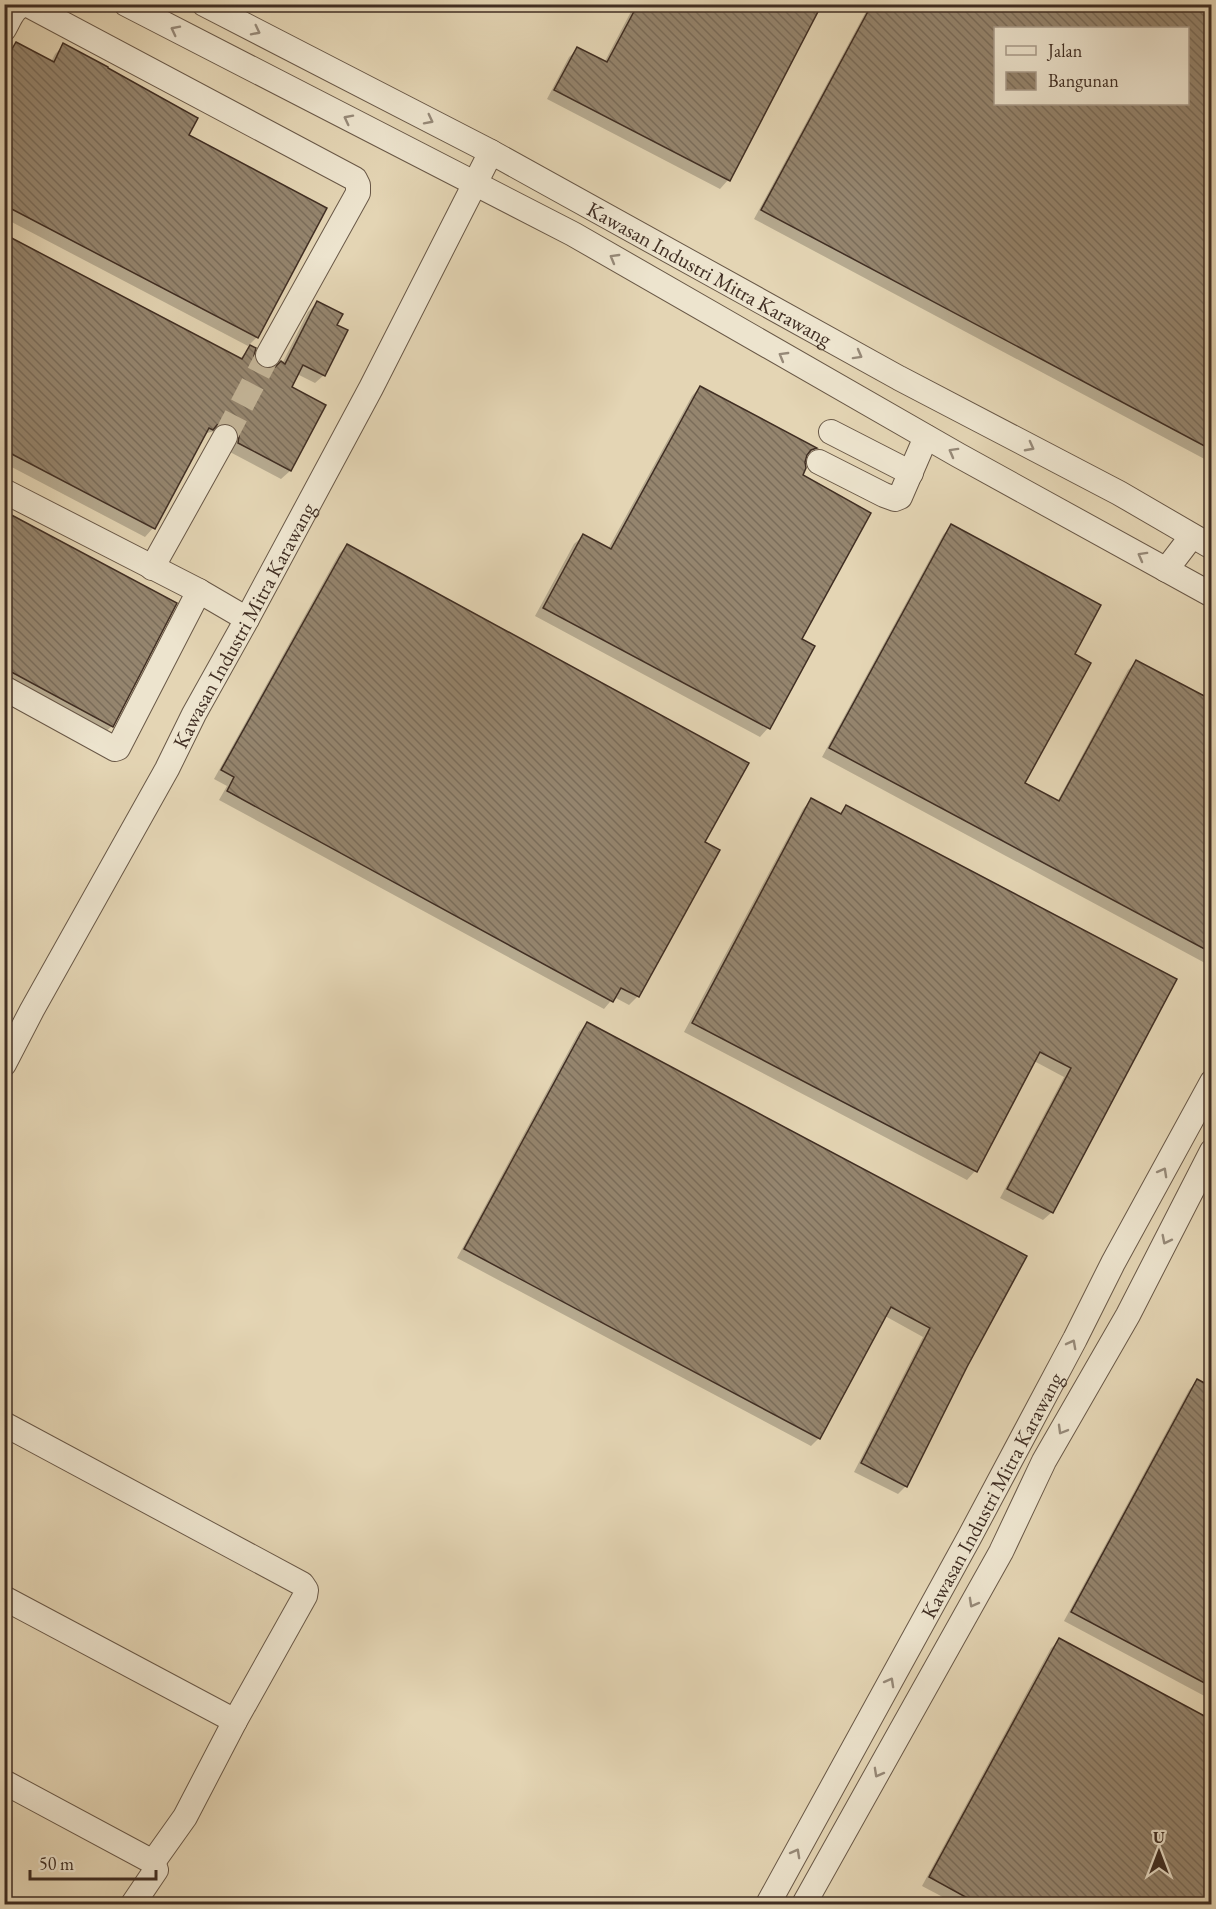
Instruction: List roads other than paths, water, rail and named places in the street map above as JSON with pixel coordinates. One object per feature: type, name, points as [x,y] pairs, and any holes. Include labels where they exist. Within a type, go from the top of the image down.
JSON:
[{"type":"street","points":[[4,29],[17,7],[21,4],[28,5],[355,179],[358,193],[268,355]]},
{"type":"street","name":"Kawasan Industri Mitra Karawang","points":[[126,4],[573,234],[926,437],[1212,595]]},
{"type":"street","name":"Kawasan Industri Mitra Karawang","points":[[204,4],[491,152],[899,378],[1119,494],[1202,542]]},
{"type":"street","points":[[378,135],[396,103]]},
{"type":"street","points":[[474,184],[491,152]]},
{"type":"street","name":"Kawasan Industri Mitra Karawang","points":[[4,1064],[167,769],[194,714],[371,388],[474,184]]},
{"type":"street","points":[[831,432],[911,472]]},
{"type":"street","points":[[152,568],[225,437]]},
{"type":"street","points":[[819,462],[896,499],[900,497],[926,437]]},
{"type":"street","points":[[4,490],[199,591],[247,619]]},
{"type":"street","points":[[1166,570],[1202,542]]},
{"type":"street","points":[[4,688],[115,749],[118,748],[199,591]]},
{"type":"street","name":"Kawasan Industri Mitra Karawang","points":[[768,1905],[969,1538],[1113,1263],[1212,1082]]},
{"type":"street","name":"Kawasan Industri Mitra Karawang","points":[[804,1905],[1001,1552],[1044,1461],[1128,1315],[1212,1150]]},
{"type":"street","points":[[4,1424],[302,1584],[306,1590],[306,1596],[184,1817],[153,1862]]},
{"type":"street","points":[[4,1598],[235,1721]]},
{"type":"street","points":[[4,1782],[153,1862],[156,1870],[133,1905]]},
{"type":"tunnel","points":[[225,437],[268,355]]}]
